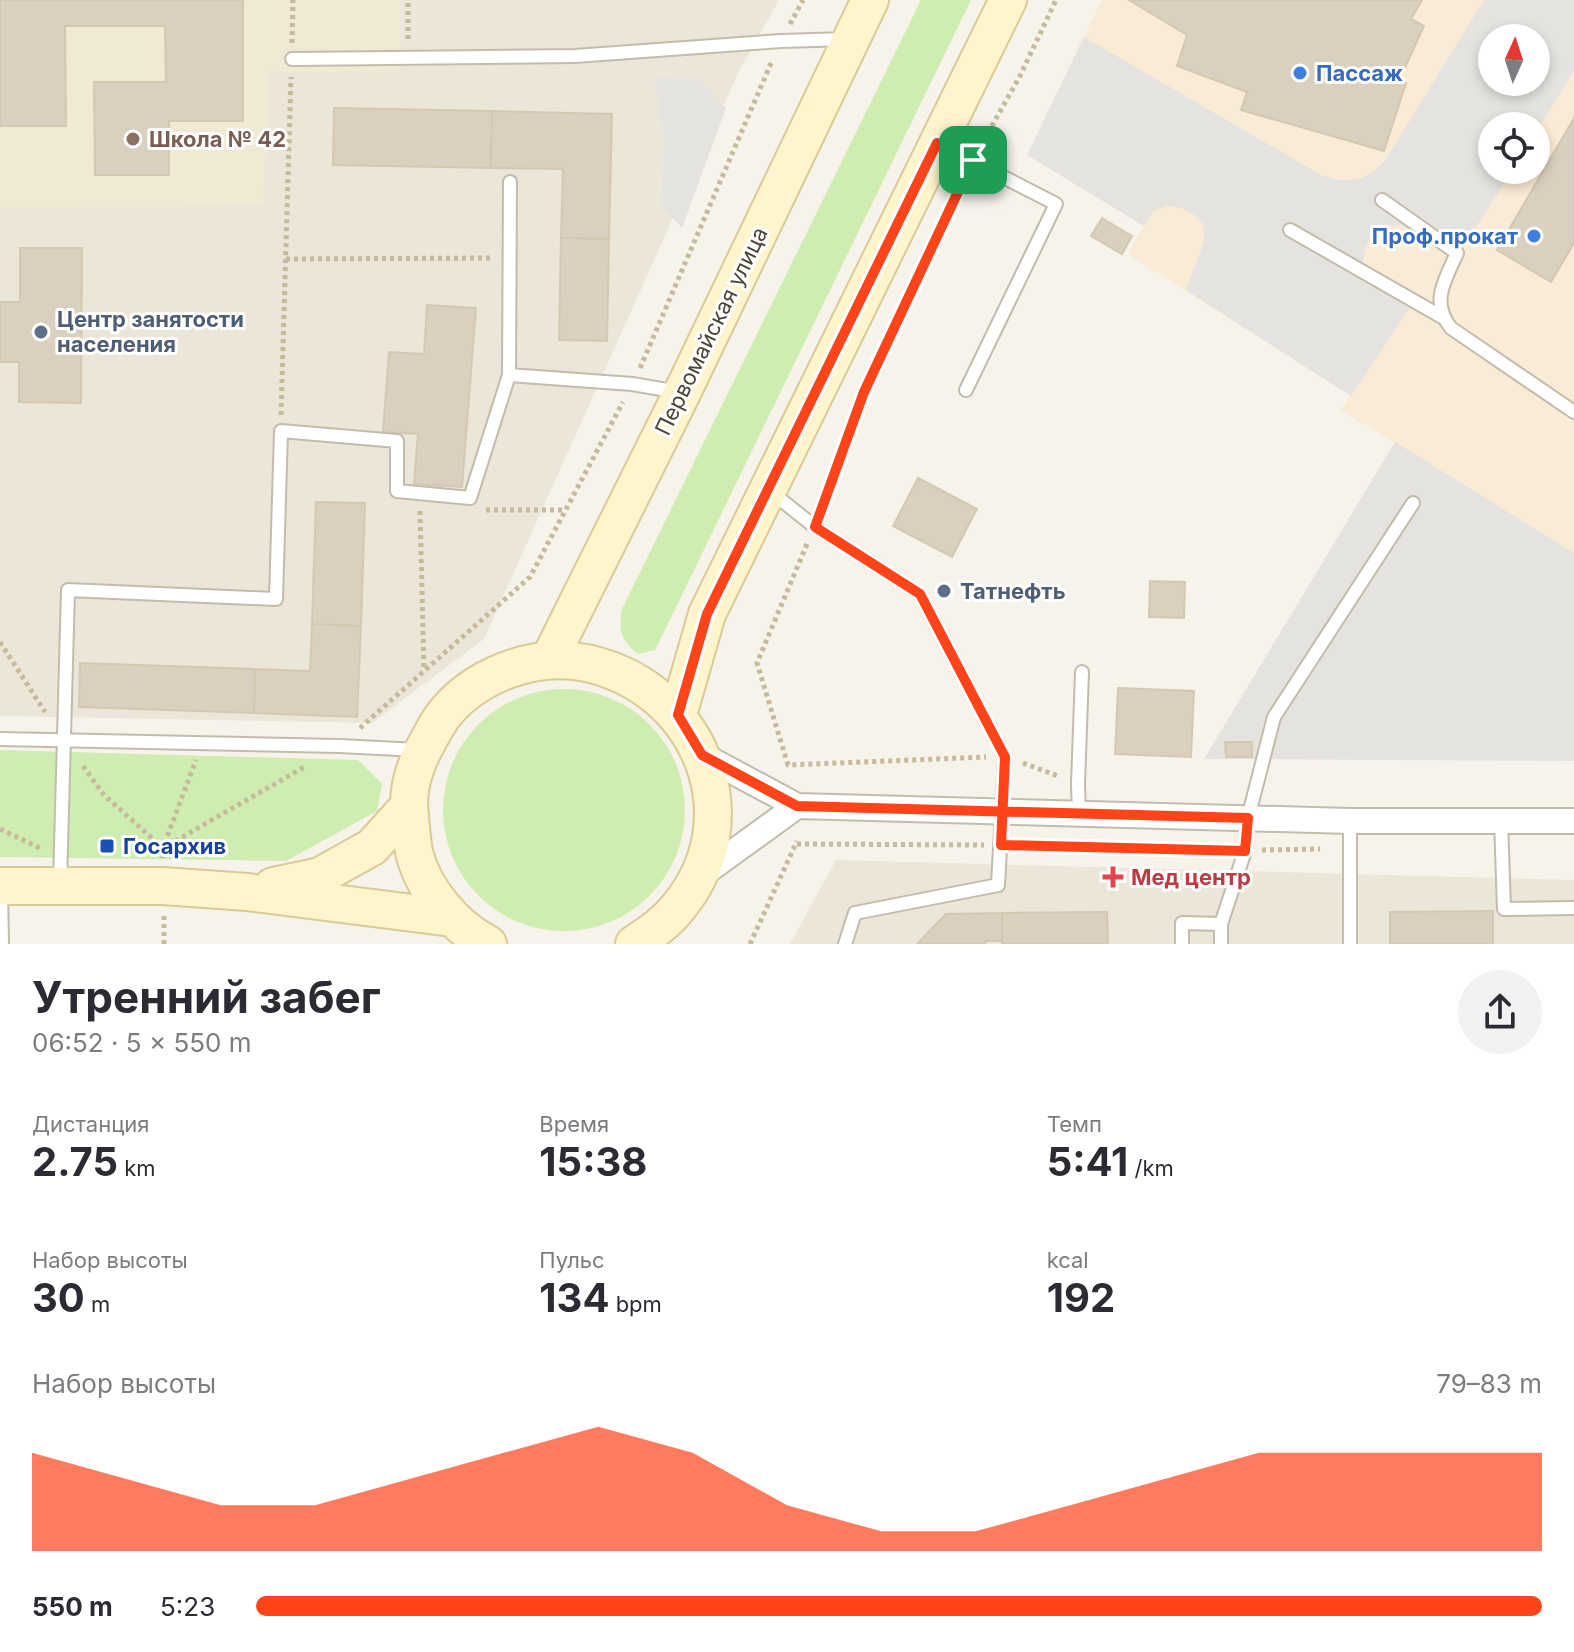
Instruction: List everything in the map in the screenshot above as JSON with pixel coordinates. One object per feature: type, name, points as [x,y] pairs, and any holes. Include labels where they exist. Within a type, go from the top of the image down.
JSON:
[{"type":"main road","name":"Первомайская улица","points":[[549,660],[682,393],[870,0]]},
{"type":"main road","points":[[678,715],[707,614],[1008,0]]},
{"type":"main road","points":[[488,944],[452,918],[430,888],[415,854],[409,806],[412,778],[421,751],[447,711],[468,691],[492,676],[520,665],[549,660],[593,663],[638,681],[678,715],[702,755],[711,786],[713,817],[708,848],[698,877],[680,905],[649,939]]},
{"type":"main road","points":[[247,892],[320,876],[372,847],[409,806]]},
{"type":"main road","points":[[0,886],[60,872],[452,918]]},
{"type":"street","points":[[702,755],[797,806],[1350,821],[1574,821]]},
{"type":"street","points":[[698,877],[797,806]]},
{"type":"lane","points":[[292,59],[575,56],[851,39]]},
{"type":"lane","points":[[937,143],[1056,204],[966,390]]},
{"type":"lane","points":[[60,872],[68,590],[276,599],[281,431],[397,441],[397,491],[470,498],[509,375],[510,182]]},
{"type":"lane","points":[[1382,200],[1457,253],[1442,286],[1442,317]]},
{"type":"lane","points":[[1290,230],[1442,317],[1451,328],[1574,412]]},
{"type":"lane","points":[[509,375],[632,384],[682,393]]},
{"type":"lane","points":[[767,489],[815,527],[920,594],[1005,757],[998,885],[855,913],[845,944]]},
{"type":"lane","points":[[1221,944],[1221,924],[1245,851],[1248,818],[1274,717],[1413,503]]},
{"type":"lane","points":[[1079,814],[1082,672]]},
{"type":"lane","points":[[0,739],[340,746],[421,751]]},
{"type":"lane","points":[[1350,821],[1350,944]]},
{"type":"lane","points":[[1501,821],[1504,909],[1574,908]]},
{"type":"lane","points":[[0,886],[2,944]]},
{"type":"lane","points":[[1182,944],[1182,923],[1221,924]]},
{"type":"path","points":[[281,431],[293,0]]},
{"type":"path","points":[[408,0],[408,59]]},
{"type":"path","points":[[750,944],[797,844],[797,806],[788,765],[757,663],[815,527],[864,392],[973,160],[1020,76],[1056,0]]},
{"type":"path","points":[[163,848],[340,746],[530,577],[632,384],[781,41]]},
{"type":"path","points":[[286,259],[510,258]]},
{"type":"path","points":[[424,671],[420,511],[435,510]]},
{"type":"path","points":[[478,510],[565,510]]},
{"type":"path","points":[[164,944],[163,848],[202,744]]},
{"type":"path","points":[[788,765],[1005,757],[1078,784]]},
{"type":"path","points":[[0,829],[60,872]]},
{"type":"path","points":[[797,844],[1245,851],[1350,848]]},
{"type":"shaded area","points":[[0,0],[779,0],[739,71],[484,639],[372,723],[0,716]]},
{"type":"shaded area","name":"Школа № 42","points":[[0,0],[400,0],[400,72],[270,71],[263,206],[0,208]]},
{"type":"shaded area","points":[[1102,0],[1574,0],[1574,553],[1341,410],[1350,396],[1128,254],[1144,226],[1027,155]]},
{"type":"shaded area","points":[[1484,0],[1574,0],[1574,71],[1548,112],[1478,112],[1478,184],[1504,184],[1456,258],[1401,225],[1383,227],[1371,237],[1363,262],[1369,275],[1412,304],[1351,396],[1186,290],[1204,242],[1203,224],[1194,215],[1182,208],[1168,206],[1154,210],[1144,226],[1027,155],[1084,37],[1321,175],[1339,180],[1359,179],[1374,172],[1386,159]]},
{"type":"shaded area","points":[[654,78],[699,79],[726,108],[682,228],[661,205],[664,138]]},
{"type":"shaded area","points":[[1395,442],[1574,553],[1574,761],[1204,759]]},
{"type":"shaded area","points":[[836,860],[1574,880],[1574,944],[790,944]]},
{"type":"green space","points":[[921,0],[971,0],[655,650],[638,654],[622,634],[622,609]]},
{"type":"green space","points":[[564,689],[610,699],[631,710],[649,725],[664,743],[675,764],[685,810],[675,856],[664,877],[649,895],[631,910],[610,921],[564,931],[518,921],[497,910],[479,895],[464,877],[453,856],[443,810],[453,764],[464,743],[479,725],[497,710],[518,699]]},
{"type":"green space","points":[[0,750],[358,760],[382,784],[377,811],[286,861],[0,857]]},
{"type":"building","points":[[0,0],[243,0],[243,121],[169,121],[169,175],[95,175],[94,82],[166,82],[165,26],[65,26],[66,126],[0,126]]},
{"type":"building","name":"Пассаж","points":[[1129,0],[1422,0],[1411,19],[1424,26],[1399,81],[1406,83],[1384,151],[1241,110],[1247,92],[1177,66],[1187,35]]},
{"type":"building","points":[[334,108],[492,111],[491,168],[333,165]]},
{"type":"building","points":[[492,111],[612,114],[609,239],[561,238],[563,169],[491,168]]},
{"type":"building","points":[[1574,118],[1574,243],[1551,282],[1497,250],[1536,184],[1550,184],[1550,159]]},
{"type":"building","points":[[1102,218],[1132,236],[1122,254],[1091,236]]},
{"type":"building","points":[[561,238],[609,239],[607,341],[559,340]]},
{"type":"building","name":"Центр занятости населения","points":[[20,248],[82,248],[81,403],[19,402],[19,362],[0,362],[0,302],[20,302]]},
{"type":"building","points":[[427,305],[476,308],[462,487],[414,484],[418,434],[383,432],[389,352],[424,354]]},
{"type":"building","points":[[918,478],[977,509],[952,557],[893,526]]},
{"type":"building","points":[[316,502],[365,503],[361,626],[312,624]]},
{"type":"building","points":[[1150,581],[1185,582],[1184,618],[1149,617]]},
{"type":"building","points":[[312,624],[361,626],[357,717],[254,713],[255,669],[310,671]]},
{"type":"building","points":[[80,663],[255,669],[254,713],[79,707]]},
{"type":"building","points":[[1118,688],[1194,691],[1191,757],[1115,754]]},
{"type":"building","points":[[1225,742],[1252,742],[1252,757],[1226,757]]},
{"type":"building","points":[[1493,911],[1493,944],[1390,944],[1390,912]]},
{"type":"building","points":[[1107,912],[1108,944],[1002,944],[1002,913]]},
{"type":"building","points":[[1002,913],[1002,941],[917,944],[946,914]]},
{"type":"place","name":"Пассаж","points":[[1300,73]]},
{"type":"place","name":"Школа № 42","points":[[133,139]]},
{"type":"place","name":"Проф.прокат","points":[[1534,236]]},
{"type":"place","name":"Центр занятости населения","points":[[41,332]]},
{"type":"place","name":"Татнефть","points":[[944,591]]},
{"type":"place","name":"Госархив","points":[[107,846]]},
{"type":"place","name":"Мед центр","points":[[1113,877]]},
{"type":"route","points":[[973,160],[864,392],[815,527],[920,594],[1005,757],[1004,812],[1001,845],[1245,851],[1248,818],[1004,812],[797,806],[702,755],[678,715],[707,614],[937,143],[973,160]]}]
